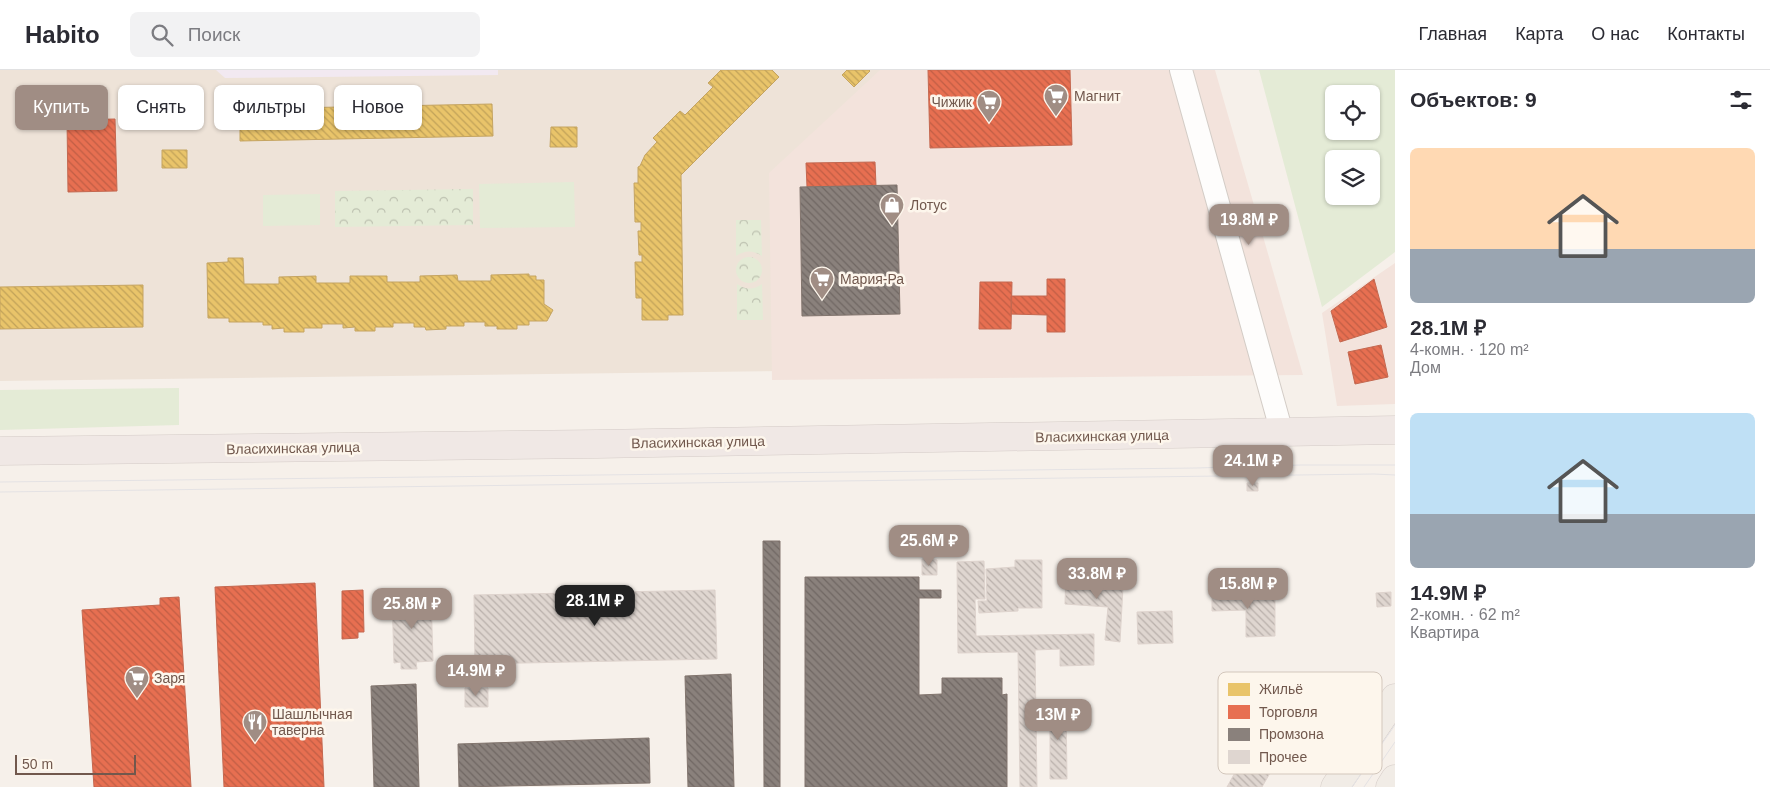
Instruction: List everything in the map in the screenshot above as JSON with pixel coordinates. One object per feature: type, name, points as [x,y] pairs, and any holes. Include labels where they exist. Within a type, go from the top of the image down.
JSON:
[{"type":"highway","name":"Власихинская улица","points":[[0,451],[131,451],[1395,430]]},
{"type":"main road","points":[[1382,717],[1395,698]]},
{"type":"main road","points":[[1335,787],[1344,774]]},
{"type":"main road","points":[[1390,787],[1395,779]]},
{"type":"street","points":[[1181,70],[1282,433]]},
{"type":"shaded area","points":[[0,70],[913,70],[950,369],[0,381]]},
{"type":"shaded area","points":[[216,70],[498,70],[498,75],[225,78]]},
{"type":"shaded area","points":[[880,70],[1215,70],[1303,375],[772,380],[769,173]]},
{"type":"shaded area","points":[[1395,263],[1395,404],[1337,406],[1322,313]]},
{"type":"green space","points":[[1259,70],[1395,70],[1395,252],[1322,307]]},
{"type":"green space","points":[[574,182],[575,227],[480,228],[479,184]]},
{"type":"green space","points":[[473,189],[473,225],[335,227],[335,191]]},
{"type":"green space","points":[[320,194],[320,225],[263,226],[263,195]]},
{"type":"green space","points":[[736,220],[761,220],[762,256],[749,252],[736,256]]},
{"type":"green space","points":[[749,257],[758,261],[762,270],[758,279],[749,283],[740,279],[736,270],[740,261]]},
{"type":"green space","points":[[737,284],[750,288],[762,284],[763,320],[737,320]]},
{"type":"green space","points":[[179,388],[179,425],[0,430],[0,390]]},
{"type":"building: Жильё","points":[[721,70],[772,70],[779,77],[681,175],[683,315],[668,315],[668,320],[642,320],[642,298],[636,298],[635,262],[642,262],[642,255],[639,255],[638,231],[641,231],[641,222],[635,222],[634,183],[638,183],[638,167],[645,155],[657,142],[653,138],[680,111],[685,115],[713,87],[708,83]]},
{"type":"building: Жильё","points":[[847,70],[870,71],[854,87],[842,75]]},
{"type":"building: Жильё","points":[[492,104],[493,136],[240,141],[240,130],[324,130],[324,107],[334,107],[334,130],[422,130],[422,105]]},
{"type":"building: Жильё","points":[[551,127],[577,127],[577,147],[550,147]]},
{"type":"building: Жильё","points":[[162,150],[187,150],[187,168],[162,168]]},
{"type":"building: Жильё","points":[[228,258],[243,258],[244,284],[279,284],[279,277],[316,276],[316,283],[350,283],[350,276],[387,276],[387,282],[420,282],[420,276],[457,275],[458,281],[491,281],[491,275],[529,274],[529,276],[536,276],[536,280],[544,280],[544,304],[553,310],[547,321],[529,321],[529,325],[517,325],[517,329],[497,329],[497,326],[485,326],[485,322],[464,322],[464,326],[446,326],[446,329],[426,330],[425,327],[414,327],[414,323],[393,323],[393,327],[375,327],[375,331],[355,331],[355,327],[343,328],[343,324],[322,324],[322,328],[304,328],[304,332],[284,332],[284,328],[272,329],[272,325],[263,325],[263,322],[229,322],[229,318],[208,318],[207,263],[228,262]]},
{"type":"building: Жильё","points":[[143,285],[143,327],[0,329],[0,287]]},
{"type":"building: Торговля","points":[[928,70],[1070,70],[1072,145],[930,148]]},
{"type":"building: Торговля","points":[[108,119],[115,119],[117,191],[68,192],[67,130],[108,130]]},
{"type":"building: Торговля","points":[[875,162],[876,186],[807,187],[806,163]]},
{"type":"building: Торговля","points":[[1047,279],[1065,279],[1065,332],[1047,332],[1047,315],[1011,314],[1011,296],[1047,296]]},
{"type":"building: Торговля","points":[[1374,279],[1387,327],[1340,342],[1331,311]]},
{"type":"building: Торговля","points":[[980,282],[1012,282],[1011,329],[979,329]]},
{"type":"building: Торговля","points":[[1381,345],[1388,377],[1355,384],[1348,352]]},
{"type":"building: Торговля","points":[[315,583],[324,787],[224,787],[215,587]]},
{"type":"building: Торговля","points":[[363,590],[364,632],[358,632],[358,638],[342,639],[342,591]]},
{"type":"building: Торговля","name":"Заря","points":[[179,597],[191,787],[94,787],[82,610],[160,605],[160,598]]},
{"type":"building: Промзона","points":[[897,185],[900,314],[802,316],[800,187]]},
{"type":"building: Промзона","points":[[763,541],[780,541],[780,787],[764,787]]},
{"type":"building: Промзона","points":[[805,577],[919,577],[919,590],[941,590],[941,598],[919,598],[919,695],[942,694],[942,678],[1002,678],[1002,695],[1007,694],[1007,787],[805,787]]},
{"type":"building: Промзона","points":[[731,674],[734,787],[688,787],[685,676]]},
{"type":"building: Промзона","points":[[416,684],[419,787],[374,787],[371,686]]},
{"type":"building: Промзона","points":[[649,738],[650,783],[459,787],[458,744]]},
{"type":"building: Прочее","points":[[1218,457],[1228,457],[1229,464],[1219,464]]},
{"type":"building: Прочее","points":[[1247,483],[1258,483],[1258,491],[1247,491]]},
{"type":"building: Прочее","points":[[922,559],[937,560],[937,575],[922,575]]},
{"type":"building: Прочее","points":[[1015,560],[1042,560],[1042,608],[1018,608],[1018,611],[979,613],[978,601],[987,601],[986,569],[1015,567]]},
{"type":"building: Прочее","points":[[984,561],[985,599],[975,599],[976,636],[1094,634],[1094,665],[1060,666],[1060,649],[1035,650],[1037,787],[1020,787],[1018,652],[958,653],[957,562]]},
{"type":"building: Прочее","points":[[1066,570],[1123,587],[1120,642],[1105,640],[1108,607],[1065,604]]},
{"type":"building: Прочее","points":[[1255,589],[1256,599],[1275,599],[1275,636],[1246,637],[1246,610],[1212,611],[1212,590]]},
{"type":"building: Прочее","points":[[715,590],[717,659],[475,664],[474,595]]},
{"type":"building: Прочее","points":[[1391,592],[1391,606],[1377,607],[1376,593]]},
{"type":"building: Прочее","points":[[392,595],[431,595],[433,661],[416,662],[417,669],[401,669],[401,662],[394,663]]},
{"type":"building: Прочее","points":[[1172,611],[1173,643],[1138,644],[1137,612]]},
{"type":"building: Прочее","points":[[465,688],[488,688],[488,707],[465,707]]},
{"type":"building: Прочее","points":[[1050,703],[1066,703],[1067,779],[1050,779]]},
{"type":"building: Прочее","points":[[1234,774],[1269,774],[1262,787],[1227,787]]},
{"type":"tram line","points":[[0,482],[1395,465]]},
{"type":"tram line","points":[[0,492],[1395,475]]},
{"type":"tram line","points":[[1382,744],[1395,725]]},
{"type":"tram line","points":[[1382,761],[1395,742]]},
{"type":"tram line","points":[[1352,787],[1361,774]]},
{"type":"tram line","points":[[1364,787],[1373,774]]},
{"type":"place","name":"Магнит","points":[[1056,117]]},
{"type":"place","name":"Чижик","points":[[989,123]]},
{"type":"place","name":"Лотус","points":[[892,226]]},
{"type":"place","name":"Мария-Ра","points":[[822,300]]},
{"type":"place","name":"Заря","points":[[137,699]]},
{"type":"place","name":"Шашлычная таверна","points":[[255,743]]}]
